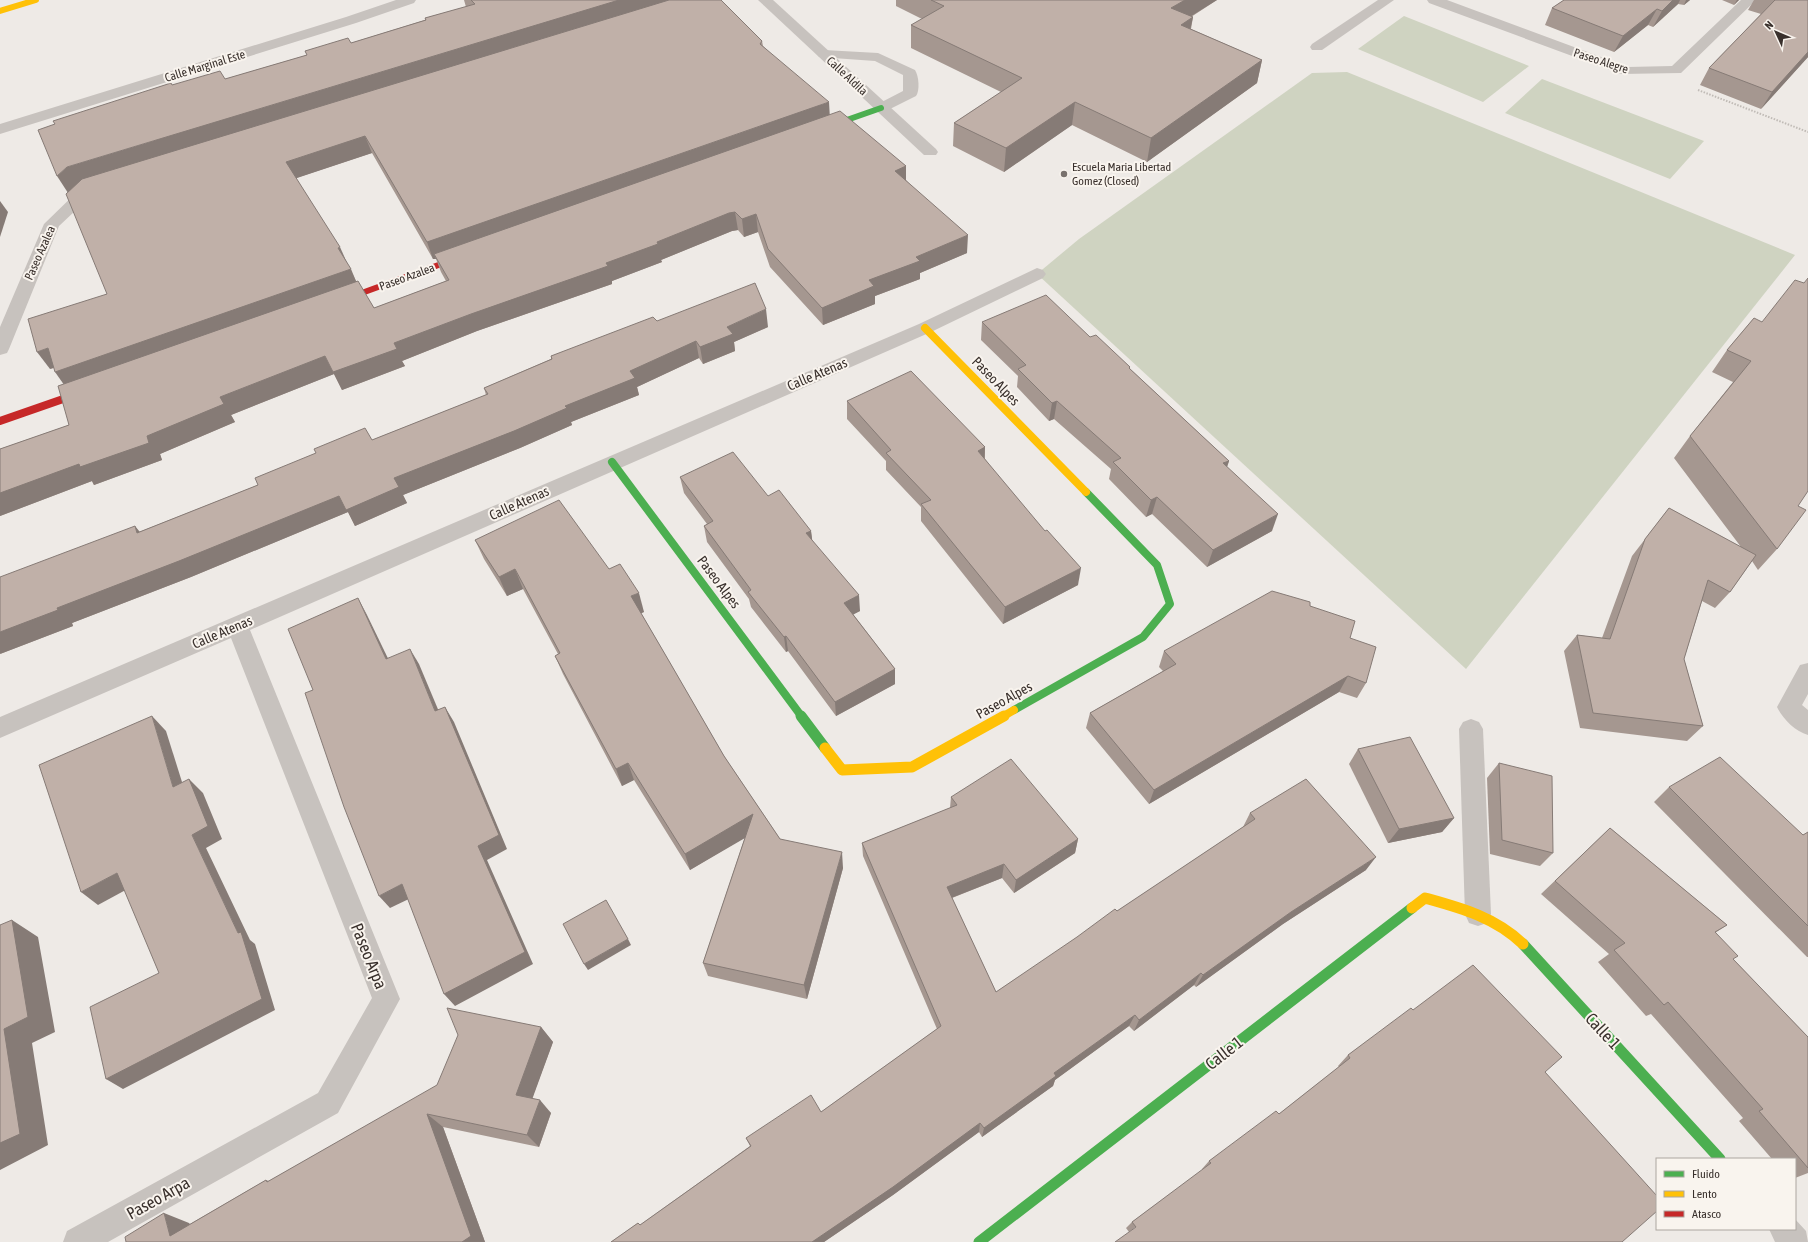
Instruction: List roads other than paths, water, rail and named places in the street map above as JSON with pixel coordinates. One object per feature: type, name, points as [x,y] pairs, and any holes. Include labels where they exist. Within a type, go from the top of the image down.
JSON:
[{"type":"street","points":[[0,11],[36,0]]},
{"type":"street","name":"Calle Marginal Este","points":[[0,129],[351,20],[409,0]]},
{"type":"street","name":"Calle Aldila","points":[[765,0],[930,152]]},
{"type":"street","points":[[1318,47],[1387,0]]},
{"type":"street","name":"Paseo Alegre","points":[[1434,0],[1626,71],[1676,70],[1749,0]]},
{"type":"street","points":[[814,132],[881,108],[911,93],[910,73],[878,57],[824,54]]},
{"type":"street","name":"Paseo Azalea","points":[[0,349],[52,224],[86,192],[108,185]]},
{"type":"street","name":"Paseo Azalea","points":[[331,303],[475,252]]},
{"type":"street","name":"Calle Atenas","points":[[0,728],[612,462],[925,328],[1037,274]]},
{"type":"street","name":"Paseo Alpes","points":[[612,462],[842,770],[912,768],[1143,637],[1170,604],[1157,565],[925,328]]},
{"type":"street","points":[[0,421],[98,386]]},
{"type":"street","name":"Paseo Arpa","points":[[78,1242],[328,1103],[386,999],[238,625]]},
{"type":"street","points":[[1808,672],[1789,707],[1808,725]]},
{"type":"street","points":[[1471,729],[1478,914]]},
{"type":"street","name":"Calle 1","points":[[979,1242],[1425,898],[1478,914],[1513,933],[1719,1158]]},
{"type":"place","name":"Escuela Maria Libertad Gomez (Closed)","points":[[1064,174]]}]
